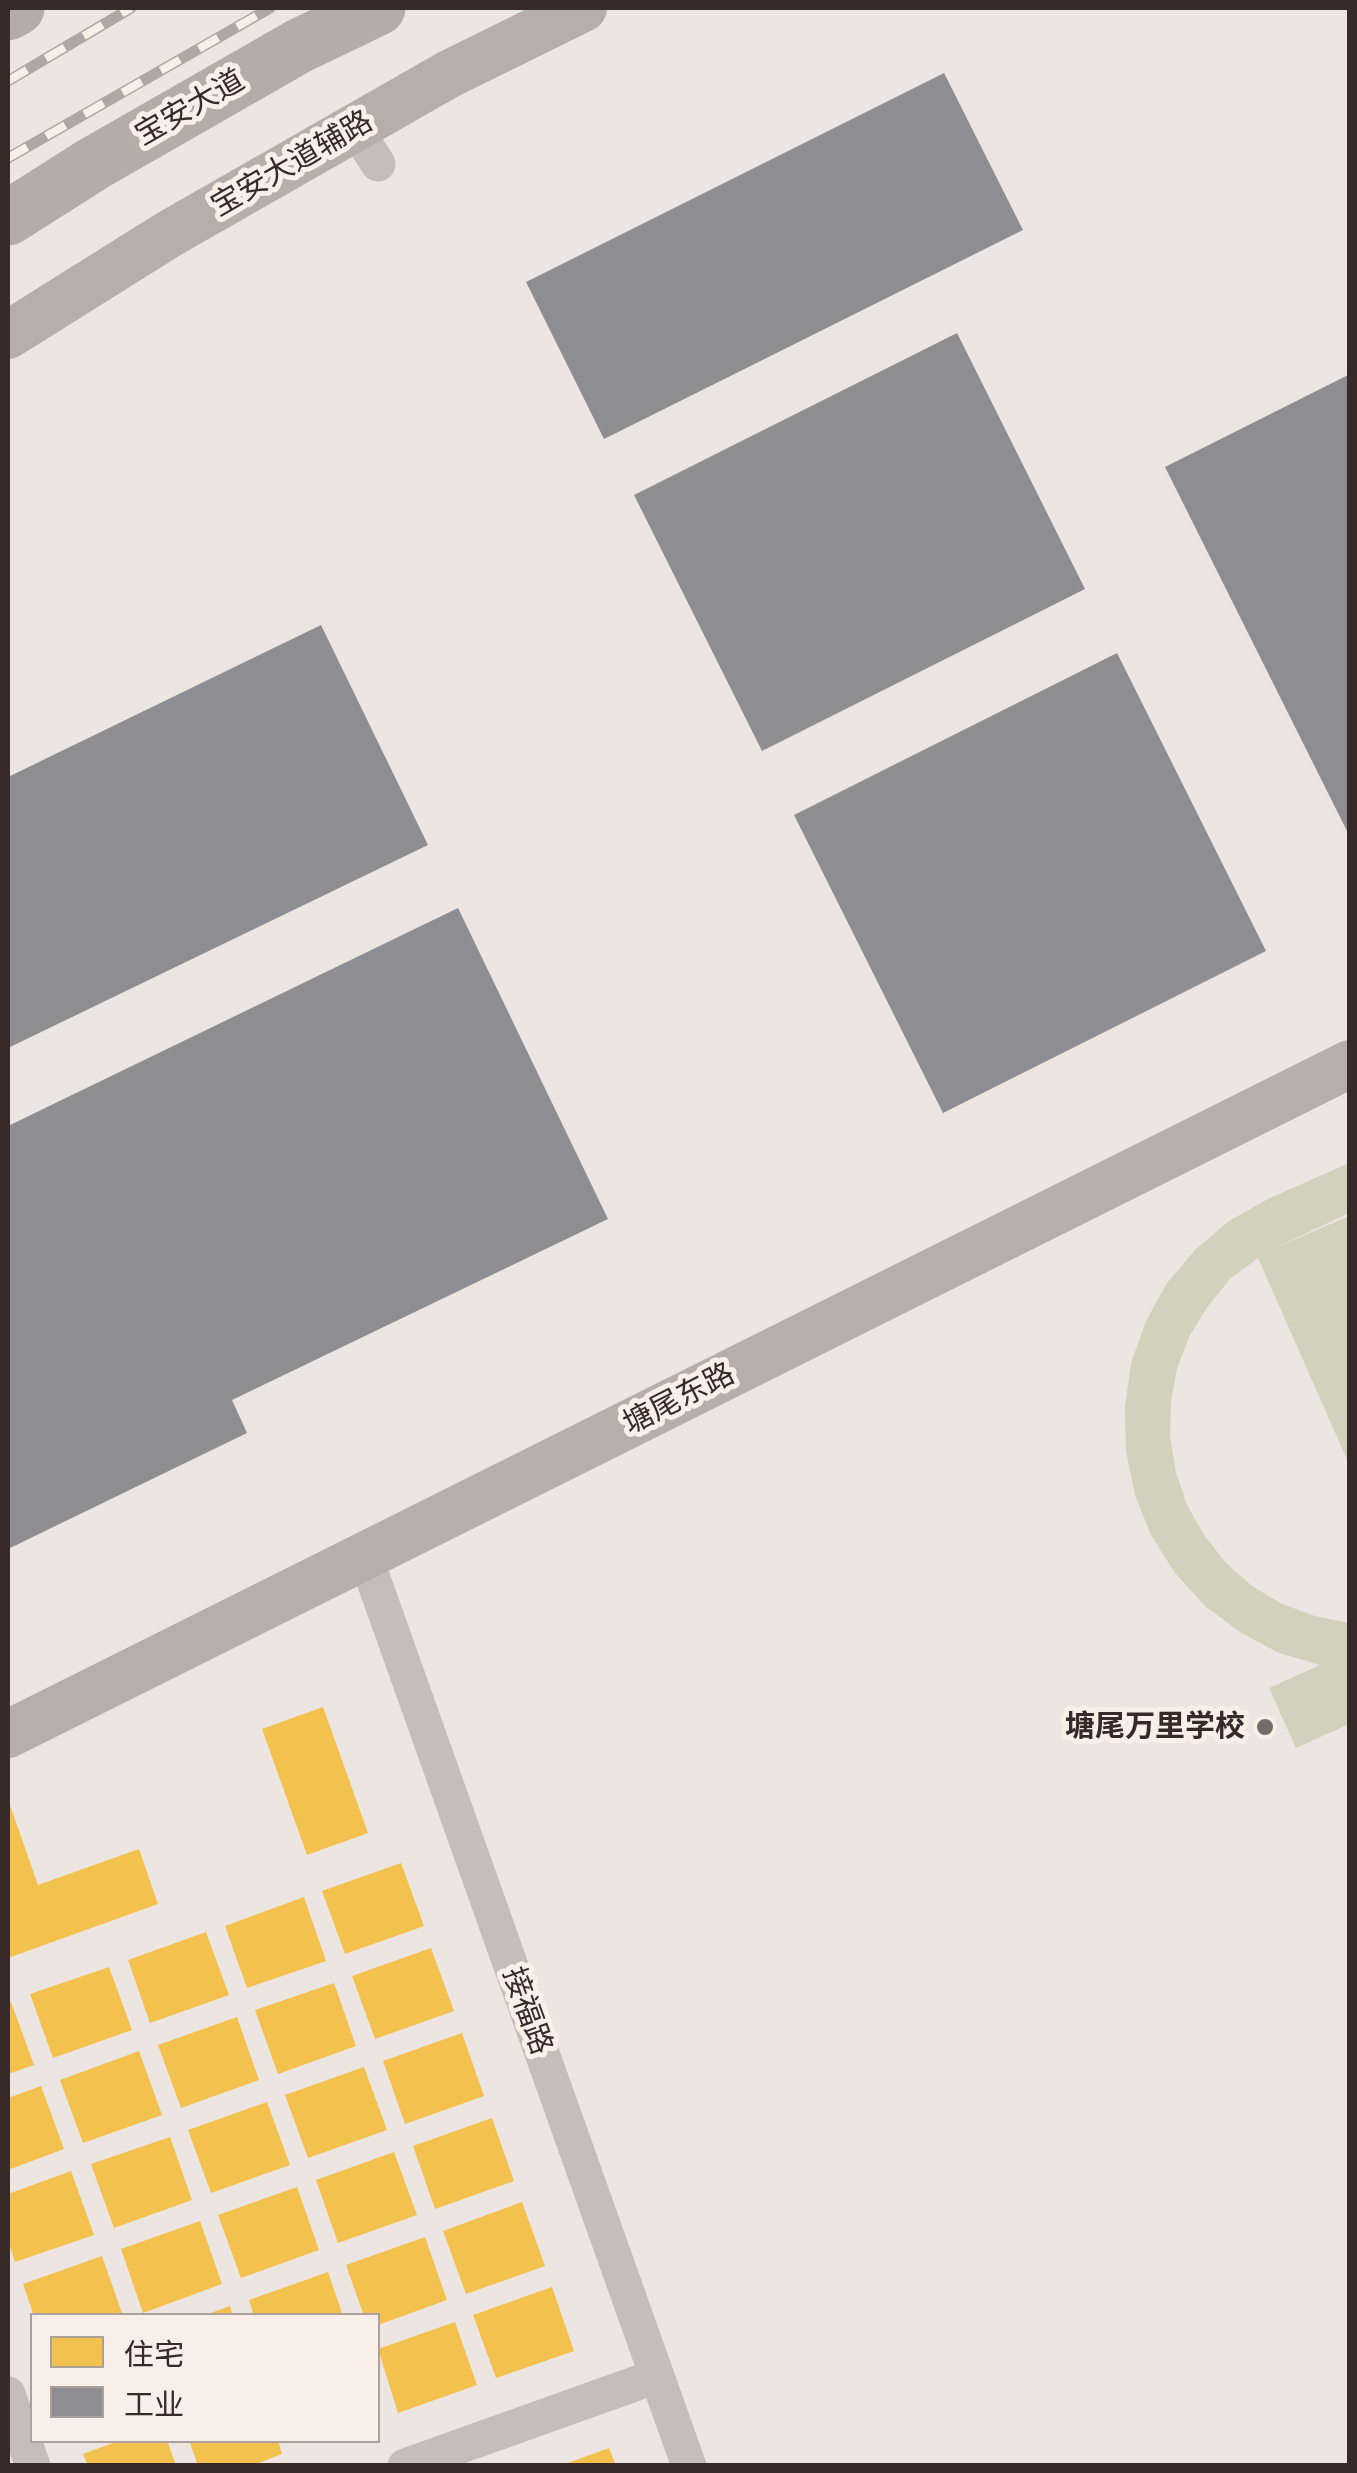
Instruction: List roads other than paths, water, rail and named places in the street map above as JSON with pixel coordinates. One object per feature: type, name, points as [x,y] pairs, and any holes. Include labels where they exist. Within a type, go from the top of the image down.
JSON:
[{"type":"main road","points":[[8,13],[17,8]]},
{"type":"main road","name":"宝安大道","points":[[8,218],[92,164],[282,56],[378,8]]},
{"type":"street","name":"宝安大道辅路","points":[[8,335],[170,234],[366,146],[449,74],[583,8]]},
{"type":"street","name":"塘尾东路","points":[[8,1734],[1350,1064]]},
{"type":"street","name":"接福路","points":[[365,1556],[688,2466]]},
{"type":"street","points":[[405,2466],[657,2376]]},
{"type":"street","points":[[8,2394],[33,2466]]},
{"type":"railway","points":[[8,81],[131,8]]},
{"type":"railway","points":[[8,158],[270,8]]},
{"type":"place","name":"塘尾万里学校","points":[[1265,1727]]}]
